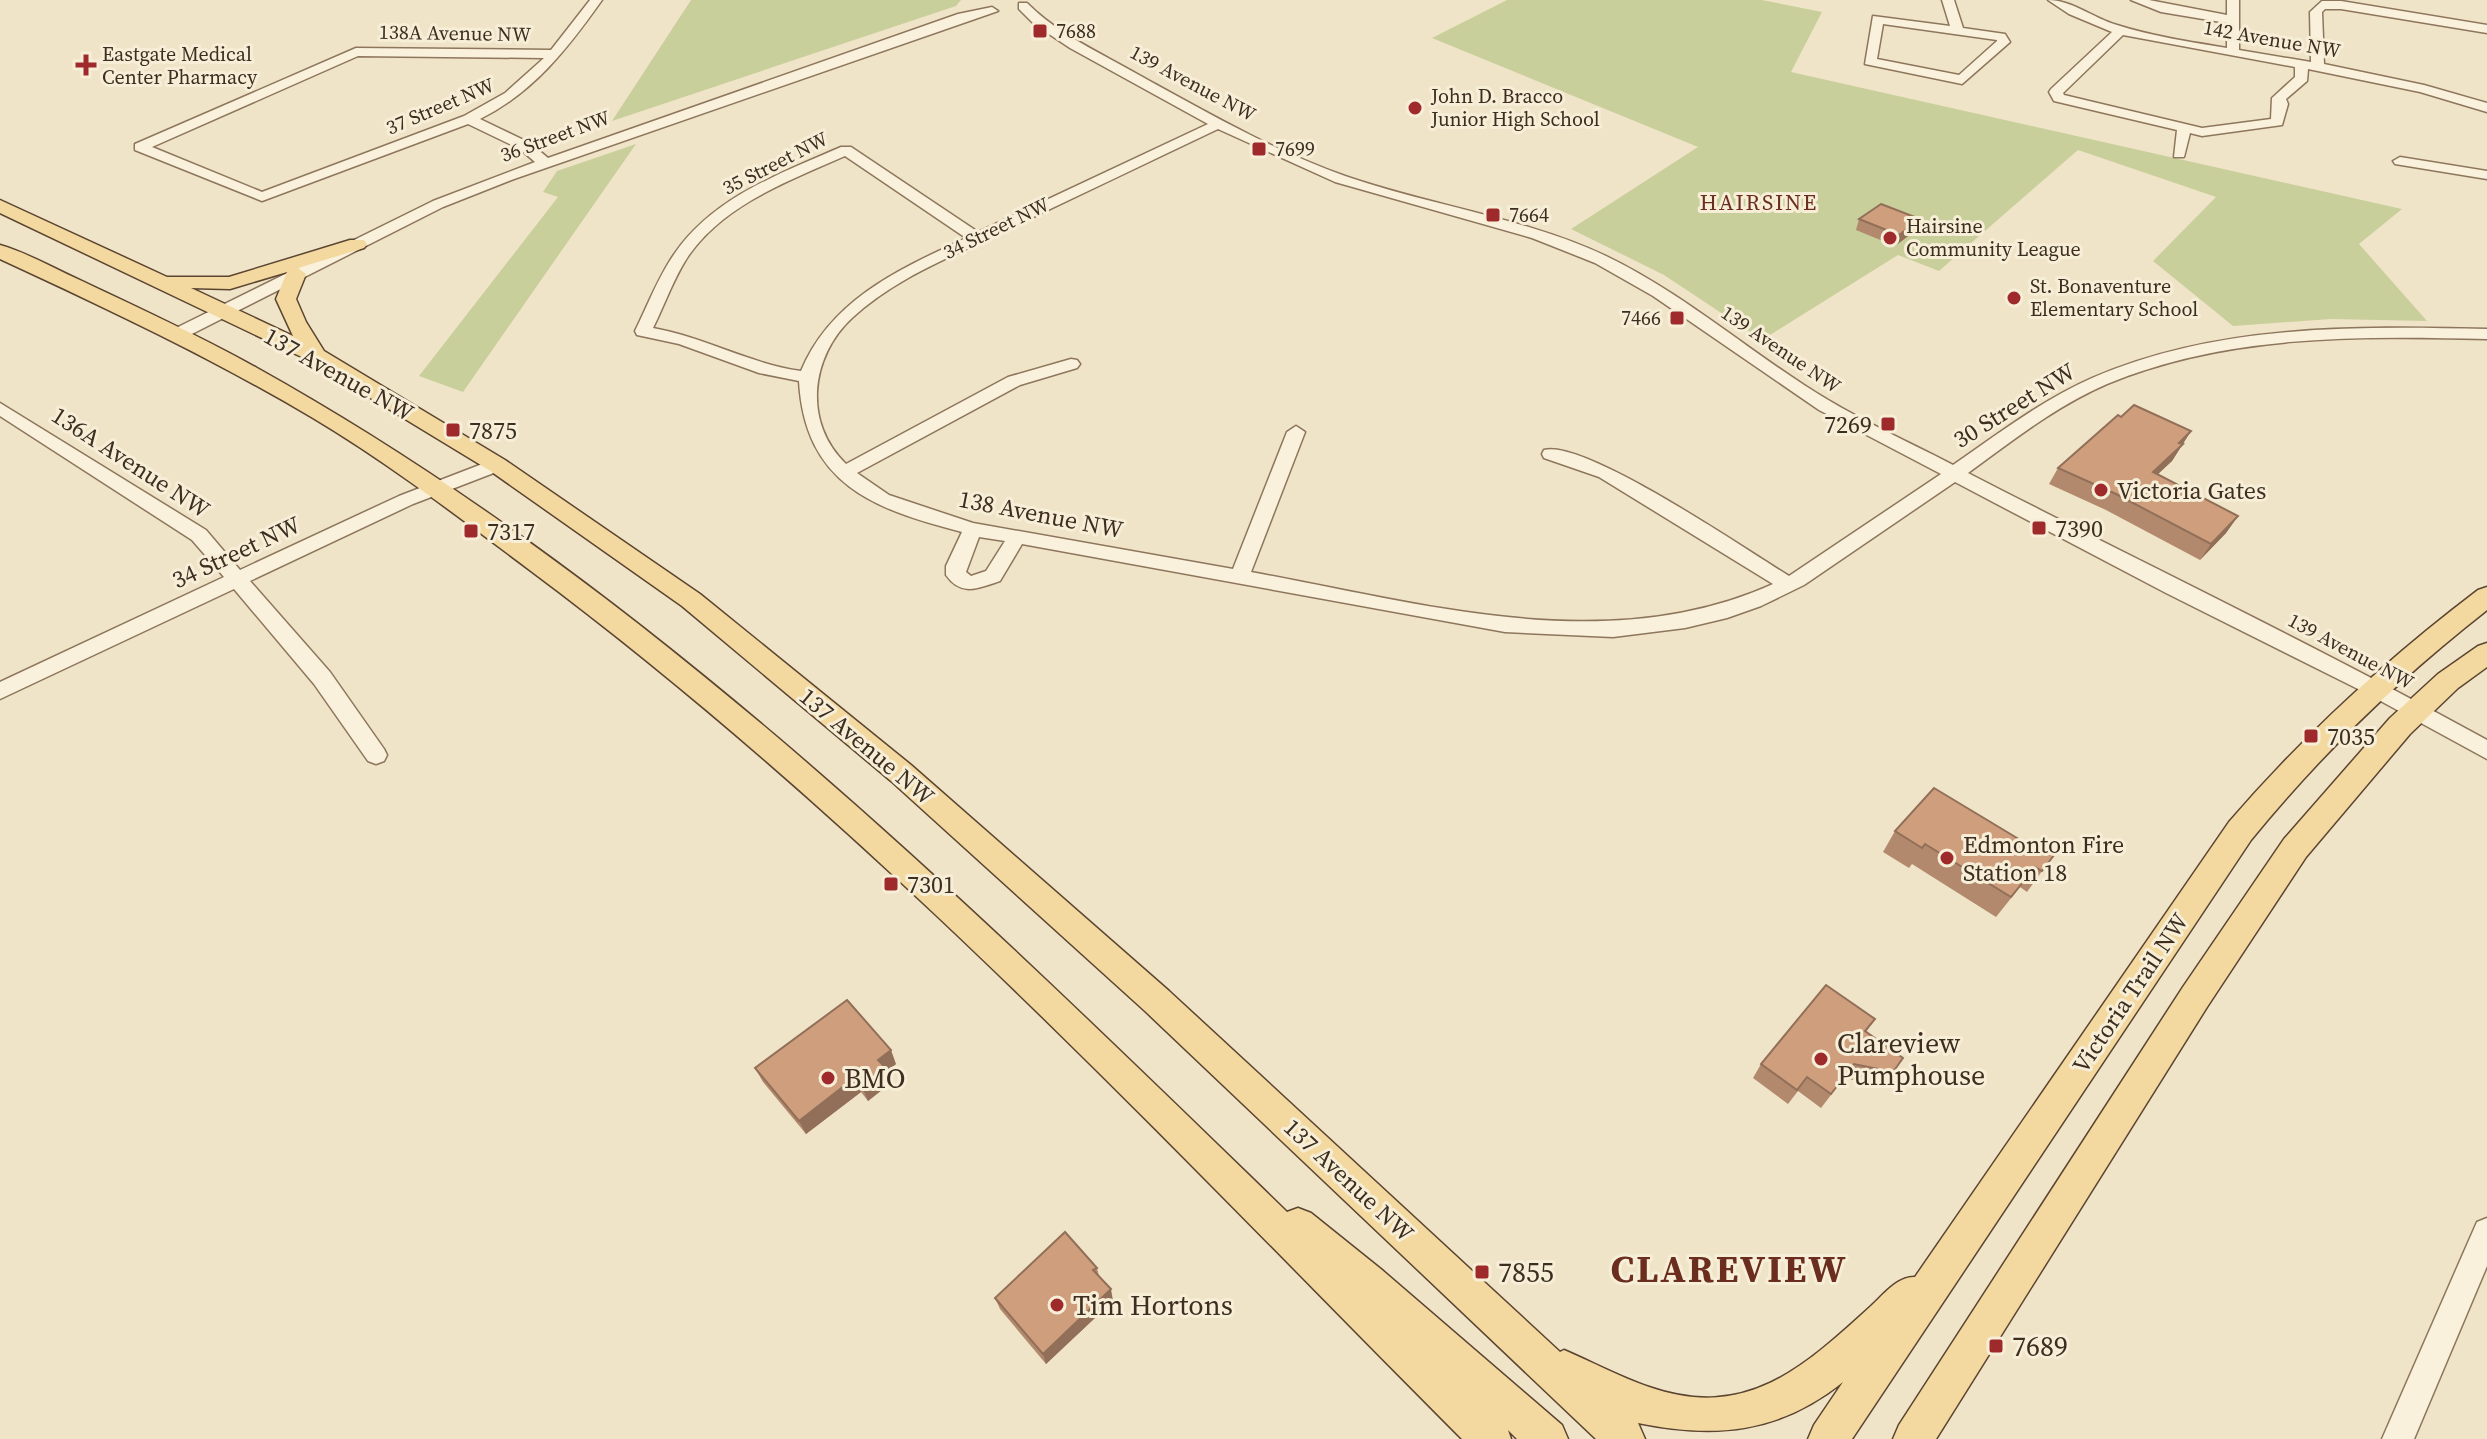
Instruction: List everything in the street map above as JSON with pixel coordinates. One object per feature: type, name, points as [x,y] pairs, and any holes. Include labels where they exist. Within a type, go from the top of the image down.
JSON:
[{"type":"main road","name":"137 Avenue NW","points":[[0,206],[316,355],[497,465],[691,600],[901,773],[1157,1001],[1625,1439]]},
{"type":"main road","points":[[156,281],[209,285],[230,283],[357,244]]},
{"type":"main road","name":"137 Avenue NW","points":[[0,251],[178,334],[323,414],[434,488],[644,641],[848,813],[1491,1439]]},
{"type":"main road","points":[[296,274],[286,299],[295,322],[316,355]]},
{"type":"main road","name":"Victoria Trail NW","points":[[1828,1439],[2240,831],[2289,771],[2374,687],[2487,596]]},
{"type":"main road","points":[[1913,1439],[2204,984],[2287,860],[2346,785],[2416,711],[2448,681],[2487,653]]},
{"type":"main road","points":[[1175,1129],[1369,1283],[1548,1439]]},
{"type":"main road","points":[[1538,1358],[1639,1404],[1701,1419],[1742,1417],[1773,1407],[1800,1390],[1940,1271]]},
{"type":"main road","points":[[1432,1380],[1466,1439]]},
{"type":"main road","points":[[1929,1439],[1937,1400]]},
{"type":"street","name":"37 Street NW","points":[[262,197],[469,119],[522,90],[596,0]]},
{"type":"street","points":[[1948,0],[1958,31]]},
{"type":"street","name":"142 Avenue NW","points":[[2054,0],[2086,18],[2121,30],[2412,85],[2487,108]]},
{"type":"street","points":[[2137,0],[2161,8],[2233,20]]},
{"type":"street","points":[[2233,0],[2233,53]]},
{"type":"street","points":[[2318,68],[2316,12],[2322,5],[2341,5],[2487,29]]},
{"type":"street","name":"36 Street NW","points":[[178,334],[438,204],[544,162],[962,17],[1005,6]]},
{"type":"street","name":"139 Avenue NW","points":[[1005,6],[1290,159],[1342,180],[1534,233],[1600,259],[1652,288],[1825,406],[2173,588],[2374,687],[2487,750]]},
{"type":"street","points":[[1877,19],[1958,31],[2001,37],[2004,42],[1962,80],[1870,61],[1877,19]]},
{"type":"street","points":[[2121,30],[2056,92],[2059,98],[2184,128],[2218,133],[2277,122],[2281,104],[2279,98],[2302,78],[2301,65]]},
{"type":"street","name":"138A Avenue NW","points":[[262,197],[140,147],[356,52],[554,54]]},
{"type":"street","points":[[469,119],[525,146],[544,162]]},
{"type":"street","name":"34 Street NW","points":[[807,377],[831,333],[862,300],[894,278],[1220,123]]},
{"type":"street","points":[[2179,154],[2184,128]]},
{"type":"street","name":"35 Street NW","points":[[807,377],[766,372],[672,334],[643,331],[682,254],[709,223],[740,198],[846,150],[977,238]]},
{"type":"street","points":[[2400,161],[2487,175]]},
{"type":"street","name":"30 Street NW","points":[[1584,630],[1635,629],[1693,620],[1738,607],[1789,585],[1954,474],[2026,421],[2072,394],[2122,373],[2168,358],[2231,344],[2366,332],[2487,334]]},
{"type":"street","points":[[843,473],[1014,381],[1071,364]]},
{"type":"street","name":"138 Avenue NW","points":[[807,377],[812,428],[820,446],[843,473],[890,504],[973,529],[1017,537],[1505,625],[1584,630]]},
{"type":"street","name":"136A Avenue NW","points":[[0,408],[199,535],[322,678],[376,755]]},
{"type":"street","points":[[1240,576],[1296,432]]},
{"type":"street","points":[[1551,454],[1606,473],[1789,585]]},
{"type":"street","name":"34 Street NW","points":[[0,691],[434,488],[497,465]]},
{"type":"street","points":[[973,529],[956,566],[956,575],[969,584],[993,576],[1017,537]]},
{"type":"street","points":[[2398,1439],[2487,1232]]},
{"type":"green space","points":[[691,0],[961,0],[956,6],[612,121]]},
{"type":"green space","points":[[1507,0],[1762,0],[1822,12],[1791,72],[2402,209],[2359,244],[2427,321],[2331,319],[2233,326],[2153,261],[2216,197],[2078,150],[1939,271],[1898,255],[1762,340],[1664,275],[1571,229],[1698,147],[1432,38]]},
{"type":"green space","points":[[636,144],[463,392],[419,376],[558,197],[543,192],[557,171]]},
{"type":"building","points":[[1881,204],[1920,219],[1899,235],[1859,219]]},
{"type":"building","name":"Victoria Gates","points":[[2134,405],[2191,431],[2179,443],[2183,444],[2153,472],[2238,516],[2211,544],[2116,494],[2058,468],[2118,415],[2121,417]]},
{"type":"building","points":[[1934,788],[2032,847],[2035,843],[2054,855],[2042,871],[2035,867],[2011,897],[1925,844],[1922,848],[1895,831]]},
{"type":"building","name":"Clareview Pumphouse","points":[[1826,985],[1875,1019],[1865,1031],[1903,1058],[1893,1072],[1854,1064],[1831,1094],[1807,1077],[1797,1090],[1761,1064]]},
{"type":"building","name":"BMO","points":[[847,1000],[891,1050],[878,1060],[886,1068],[862,1087],[854,1078],[799,1121],[755,1068]]},
{"type":"building","name":"Tim Hortons","points":[[1065,1232],[1111,1289],[1043,1354],[995,1298]]},
{"type":"place","name":"7688","points":[[1040,31]]},
{"type":"place","name":"Eastgate Medical Center Pharmacy","points":[[86,65]]},
{"type":"place","name":"John D. Bracco Junior High School","points":[[1415,108]]},
{"type":"place","name":"7699","points":[[1259,149]]},
{"type":"place","name":"7664","points":[[1493,215]]},
{"type":"place","name":"Hairsine Community League","points":[[1890,238]]},
{"type":"place","name":"St. Bonaventure Elementary School","points":[[2014,298]]},
{"type":"place","name":"7466","points":[[1677,318]]},
{"type":"place","name":"7269","points":[[1888,424]]},
{"type":"place","name":"7875","points":[[453,430]]},
{"type":"place","name":"Victoria Gates","points":[[2101,490]]},
{"type":"place","name":"7390","points":[[2039,528]]},
{"type":"place","name":"7317","points":[[471,531]]},
{"type":"place","name":"7035","points":[[2311,736]]},
{"type":"place","name":"Edmonton Fire Station 18","points":[[1947,858]]},
{"type":"place","name":"7301","points":[[891,884]]},
{"type":"place","name":"Clareview Pumphouse","points":[[1821,1059]]},
{"type":"place","name":"BMO","points":[[828,1078]]},
{"type":"place","name":"7855","points":[[1482,1272]]},
{"type":"place","name":"Tim Hortons","points":[[1057,1305]]},
{"type":"place","name":"7689","points":[[1996,1346]]},
{"type":"district","name":"HAIRSINE","points":[[1759,202]]},
{"type":"district","name":"CLAREVIEW","points":[[1729,1269]]}]
